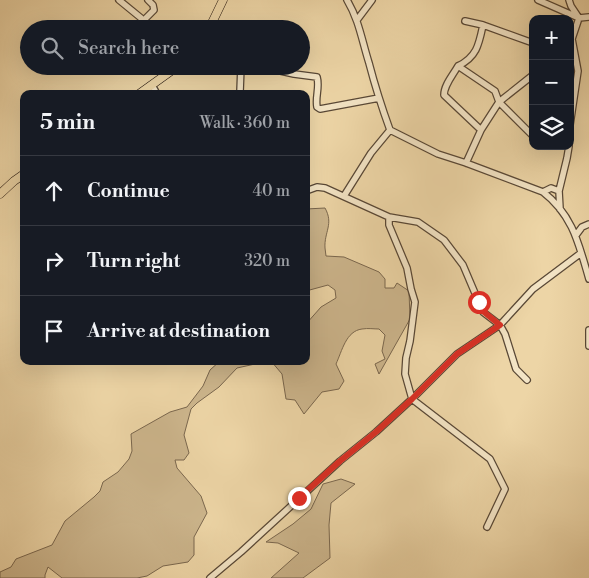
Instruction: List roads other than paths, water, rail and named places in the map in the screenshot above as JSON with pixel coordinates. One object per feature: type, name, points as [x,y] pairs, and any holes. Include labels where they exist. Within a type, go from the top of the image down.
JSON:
[{"type":"main road","points":[[214,20],[223,0]]},
{"type":"main road","points":[[144,90],[165,75]]},
{"type":"main road","points":[[0,194],[20,177]]},
{"type":"street","points":[[119,0],[141,20]]},
{"type":"street","points":[[145,20],[154,10],[153,5],[148,0]]},
{"type":"street","points":[[347,0],[357,20],[390,130],[438,154],[543,192],[553,199],[569,220],[576,235],[589,279]]},
{"type":"street","points":[[357,20],[372,0]]},
{"type":"street","points":[[538,0],[579,18],[589,17]]},
{"type":"street","points":[[569,0],[579,18]]},
{"type":"street","points":[[573,105],[578,71],[572,39],[579,18]]},
{"type":"street","points":[[465,21],[483,25],[529,42]]},
{"type":"street","points":[[481,130],[444,95],[444,91],[458,66],[466,62],[476,52],[483,25]]},
{"type":"street","points":[[458,66],[495,91],[499,102],[529,132]]},
{"type":"street","points":[[574,68],[578,71]]},
{"type":"street","points":[[240,90],[241,75]]},
{"type":"street","points":[[305,75],[316,77],[318,81],[316,103],[320,109],[379,98]]},
{"type":"street","points":[[466,163],[481,130],[499,102],[529,78]]},
{"type":"street","points":[[152,85],[155,90]]},
{"type":"street","points":[[344,196],[371,153],[390,130]]},
{"type":"street","points":[[560,209],[559,191],[569,150]]},
{"type":"street","points":[[310,189],[325,188],[389,218],[418,222],[444,240],[462,265],[484,312],[500,325],[505,334],[516,369],[526,380]]},
{"type":"street","points":[[543,192],[551,188],[559,191]]},
{"type":"street","points":[[389,218],[389,225],[407,268],[415,302],[405,374],[412,399],[490,459],[504,489],[487,527]]},
{"type":"street","points":[[576,235],[582,226],[589,224]]},
{"type":"street","points":[[210,578],[340,461],[376,432],[457,354],[500,325],[533,289],[581,254]]},
{"type":"street","points":[[589,330],[589,346]]}]
